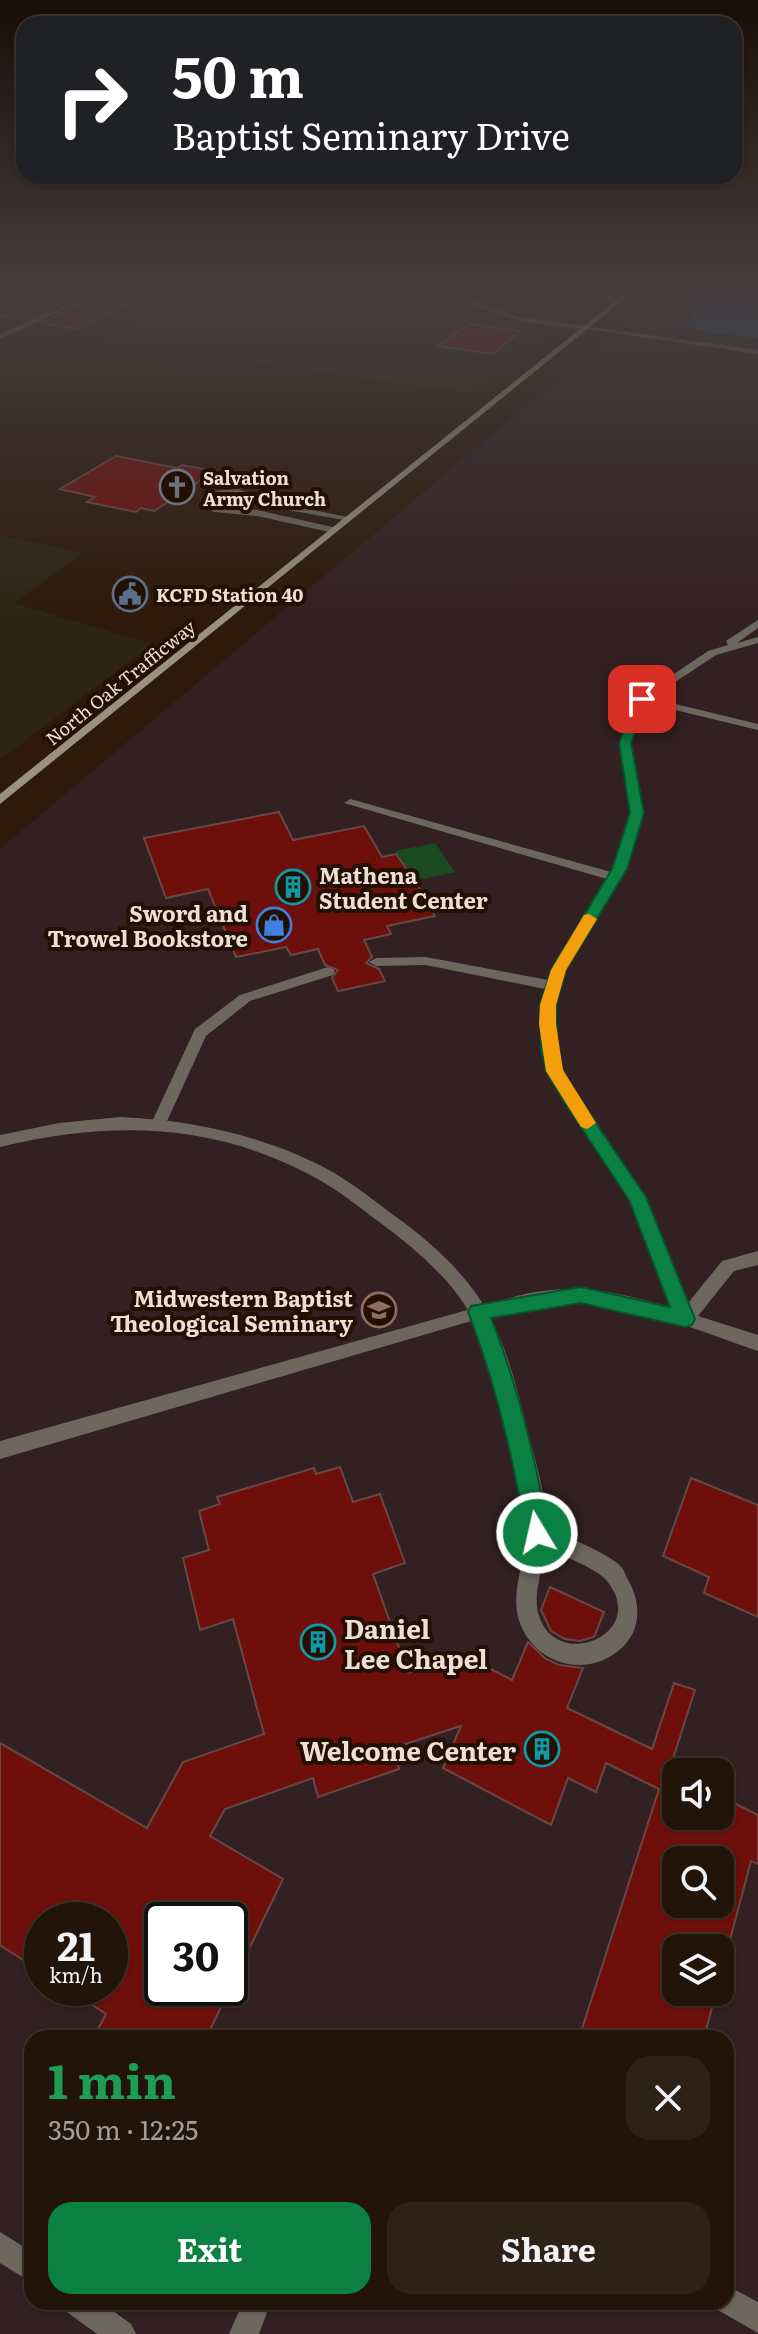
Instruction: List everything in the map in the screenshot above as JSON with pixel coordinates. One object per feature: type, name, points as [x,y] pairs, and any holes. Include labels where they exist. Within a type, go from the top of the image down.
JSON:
[{"type":"main road","name":"North Oak Trafficway","points":[[0,800],[498,398]]},
{"type":"street","points":[[334,530],[257,513],[214,509],[205,503],[217,493],[238,492],[271,504],[349,518]]},
{"type":"street","points":[[685,1319],[637,1197],[555,1071],[547,1024],[559,970],[619,869],[637,813],[625,743],[642,699],[758,623]]},
{"type":"street","points":[[712,653],[758,640]]},
{"type":"street","points":[[642,699],[758,727]]},
{"type":"street","points":[[350,803],[614,877]]},
{"type":"street","points":[[376,962],[426,961],[553,986]]},
{"type":"street","points":[[158,1126],[200,1033],[245,998],[328,972]]},
{"type":"street","points":[[0,1141],[35,1132],[120,1123],[192,1130],[263,1149],[328,1178],[413,1238],[448,1271],[478,1312],[497,1359],[523,1453],[537,1533],[526,1598],[532,1627],[539,1638],[570,1654],[585,1657],[611,1646],[627,1626],[627,1594],[620,1581],[602,1566],[537,1533]]},
{"type":"street","points":[[685,1319],[728,1266],[758,1258]]},
{"type":"street","points":[[0,1450],[478,1312],[581,1295],[685,1319],[758,1343]]},
{"type":"street","points":[[0,2246],[24,2263]]},
{"type":"street","points":[[734,2304],[758,2319]]},
{"type":"street","points":[[88,2310],[121,2334]]},
{"type":"street","points":[[244,2334],[254,2310]]},
{"type":"shaded area","name":"Midwestern Baptist Theological Seminary","points":[[536,398],[758,398],[758,2334],[0,2334],[0,849]]},
{"type":"shaded area","points":[[0,535],[83,553],[14,603],[152,644],[0,760]]},
{"type":"green space","points":[[435,843],[455,872],[413,881],[395,851]]},
{"type":"building","points":[[116,456],[177,468],[182,465],[215,471],[154,511],[141,508],[136,512],[87,502],[95,497],[60,489]]},
{"type":"building","name":"Mathena Student Center","points":[[279,812],[293,840],[364,826],[382,857],[396,854],[417,884],[435,916],[387,926],[391,934],[364,940],[372,957],[366,963],[379,969],[385,981],[338,991],[332,978],[338,970],[325,965],[318,949],[291,955],[286,947],[236,957],[208,889],[166,898],[144,838]]},
{"type":"building","points":[[340,1467],[353,1502],[380,1494],[405,1563],[373,1574],[408,1673],[462,1654],[512,1680],[528,1642],[546,1659],[559,1665],[583,1668],[567,1708],[652,1749],[674,1683],[695,1690],[673,1758],[662,1758],[662,1830],[734,1830],[734,1803],[758,1815],[758,1864],[751,1861],[731,1934],[662,1934],[662,2006],[712,2006],[706,2030],[582,2030],[659,1789],[606,1763],[596,1792],[568,1778],[551,1825],[443,1768],[461,1726],[393,1748],[399,1769],[318,1797],[313,1778],[225,1809],[210,1836],[283,1879],[248,1951],[248,1902],[144,1902],[144,2006],[221,2006],[210,2030],[97,2030],[106,2014],[94,2006],[128,2006],[128,1902],[24,1902],[24,1960],[0,1945],[0,1743],[147,1828],[183,1762],[264,1734],[233,1619],[200,1630],[183,1558],[209,1550],[199,1511],[220,1504],[217,1497],[314,1468],[316,1474]]},
{"type":"building","points":[[691,1478],[758,1505],[758,1617],[704,1593],[709,1577],[663,1556]]},
{"type":"building","points":[[550,1587],[604,1612],[594,1637],[580,1641],[565,1639],[551,1631],[541,1610]]},
{"type":"slow traffic","points":[[587,1123],[555,1071],[547,1024],[548,1005],[559,970],[589,919]]},
{"type":"place","name":"Salvation Army Church","points":[[177,487]]},
{"type":"place","name":"KCFD Station 40","points":[[130,594]]},
{"type":"place","name":"Mathena Student Center","points":[[293,887]]},
{"type":"place","name":"Sword and Trowel Bookstore","points":[[274,925]]},
{"type":"place","name":"Midwestern Baptist Theological Seminary","points":[[379,1310]]},
{"type":"place","name":"Daniel Lee Chapel","points":[[318,1642]]},
{"type":"place","name":"Welcome Center","points":[[542,1749]]},
{"type":"route","points":[[537,1533],[523,1453],[497,1359],[478,1312],[542,1299],[581,1295],[685,1319],[637,1197],[555,1071],[547,1024],[548,1005],[559,970],[619,869],[637,813],[625,743],[642,699]]}]
